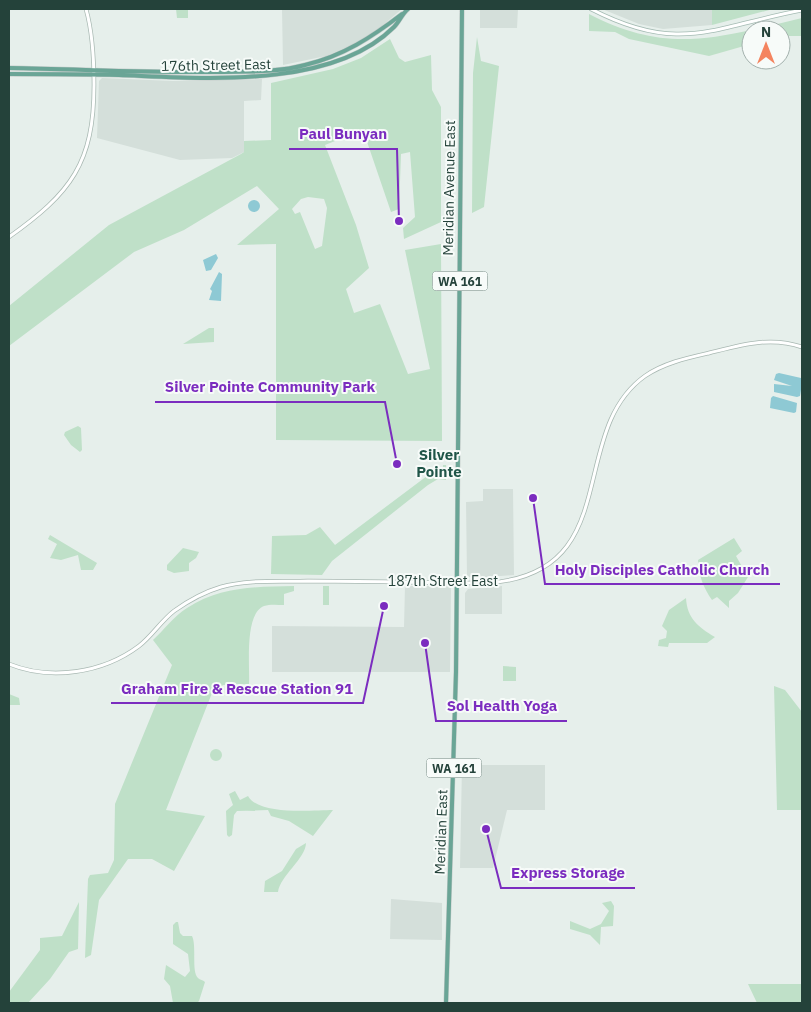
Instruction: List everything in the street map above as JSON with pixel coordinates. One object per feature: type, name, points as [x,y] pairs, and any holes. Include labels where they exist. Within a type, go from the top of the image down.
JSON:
[{"type":"main road","name":"176th Street East","points":[[9,68],[187,72],[279,70],[306,65],[357,46],[390,24],[406,10]]},
{"type":"main road","name":"176th Street East","points":[[9,74],[94,74],[178,77],[281,75],[332,62],[370,44],[394,27],[406,10]]},
{"type":"main road","name":"Meridian Avenue East","points":[[456,582],[462,10]]},
{"type":"main road","points":[[370,44],[390,24]]},
{"type":"main road","name":"Meridian East","points":[[446,1003],[454,810],[456,582]]},
{"type":"street","points":[[9,237],[52,203],[78,170],[92,130],[94,69],[92,40],[86,9]]},
{"type":"street","points":[[591,9],[621,24],[641,31],[675,35],[705,34],[802,10]]},
{"type":"street","name":"187th Street East","points":[[9,664],[24,669],[51,673],[76,672],[98,667],[121,657],[140,645],[173,612],[192,600],[221,587],[249,582],[489,583],[518,578],[543,566],[566,547],[577,532],[584,517],[603,443],[614,413],[628,392],[644,377],[662,366],[753,342],[784,342],[802,347]]},
{"type":"shaded area","points":[[282,9],[402,9],[376,31],[350,46],[326,56],[283,65]]},
{"type":"shaded area","points":[[480,9],[518,9],[517,28],[480,28]]},
{"type":"shaded area","points":[[602,9],[712,9],[712,25],[663,29],[639,24]]},
{"type":"shaded area","points":[[102,78],[173,81],[262,79],[261,100],[244,101],[244,152],[232,158],[180,160],[97,138],[99,81]]},
{"type":"shaded area","points":[[483,489],[513,489],[514,575],[469,577],[467,575],[466,502],[483,501]]},
{"type":"shaded area","points":[[405,586],[451,586],[450,672],[272,672],[272,626],[404,627]]},
{"type":"shaded area","points":[[502,586],[502,614],[465,614],[465,593],[468,589]]},
{"type":"shaded area","points":[[462,765],[545,765],[545,810],[507,810],[493,868],[460,868]]},
{"type":"shaded area","points":[[391,899],[442,903],[442,940],[390,939]]},
{"type":"green space","points":[[176,9],[188,9],[188,18],[177,18]]},
{"type":"green space","points":[[712,9],[773,9],[712,25]]},
{"type":"green space","points":[[589,14],[630,31],[669,39],[708,38],[741,32],[741,47],[709,56],[629,39],[615,32],[589,31]]},
{"type":"green space","points":[[802,18],[802,36],[791,36],[791,21]]},
{"type":"green space","points":[[477,37],[481,61],[499,66],[484,207],[472,213],[473,73]]},
{"type":"green space","points":[[390,39],[399,58],[405,62],[431,55],[432,90],[441,107],[441,222],[404,239],[403,228],[415,217],[410,152],[401,154],[399,209],[391,212],[363,130],[325,145],[356,225],[369,268],[346,289],[354,313],[380,304],[408,374],[430,369],[405,250],[441,244],[442,441],[276,440],[276,244],[237,245],[279,209],[257,186],[184,230],[134,252],[9,346],[9,306],[109,225],[241,154],[244,152],[244,141],[271,140],[271,83],[333,69],[361,58]],"holes":[[[308,197],[324,199],[327,208],[322,246],[315,249],[300,212],[295,214],[292,209],[301,199]]]},
{"type":"green space","points":[[209,328],[214,328],[214,342],[183,344]]},
{"type":"green space","points":[[78,426],[81,428],[82,450],[80,452],[71,445],[64,435],[65,432]]},
{"type":"green space","points":[[443,465],[446,465],[446,480],[438,479],[428,485],[332,561],[322,575],[271,574],[272,536],[306,535],[320,527],[335,545],[427,476],[443,469]]},
{"type":"green space","points":[[50,535],[97,563],[93,570],[81,570],[78,555],[61,560],[50,558],[57,544],[48,539]]},
{"type":"green space","points":[[734,538],[742,551],[736,556],[748,577],[738,593],[729,601],[729,608],[717,597],[712,600],[709,596],[700,576],[698,560]]},
{"type":"green space","points":[[183,548],[199,552],[196,558],[189,563],[189,571],[174,573],[167,570],[167,565]]},
{"type":"green space","points":[[294,586],[294,591],[284,594],[284,605],[266,605],[258,611],[253,619],[249,641],[249,684],[223,685],[212,693],[166,810],[205,816],[174,871],[152,859],[128,859],[99,900],[91,955],[85,958],[88,879],[90,875],[108,873],[114,860],[115,804],[172,665],[153,640],[182,611],[213,595],[239,589]]},
{"type":"green space","points":[[323,586],[329,586],[329,605],[323,605]]},
{"type":"green space","points":[[686,598],[694,621],[703,630],[715,637],[707,643],[669,643],[668,647],[658,646],[659,640],[666,638],[667,631],[662,626],[669,610]]},
{"type":"green space","points":[[503,666],[516,667],[516,681],[503,681]]},
{"type":"green space","points":[[774,686],[785,690],[802,712],[802,810],[777,810]]},
{"type":"green space","points":[[9,694],[19,698],[20,705],[9,705]]},
{"type":"green space","points":[[216,749],[222,755],[216,761],[210,755]]},
{"type":"green space","points":[[235,791],[240,800],[248,796],[263,807],[300,811],[333,810],[313,836],[289,821],[271,816],[268,810],[237,811],[234,815],[232,835],[229,837],[227,835],[226,811],[233,805],[229,794]]},
{"type":"green space","points":[[306,843],[302,855],[283,880],[278,892],[264,892],[265,881],[282,871],[296,849]]},
{"type":"green space","points":[[611,901],[614,906],[613,926],[601,927],[600,945],[590,935],[570,929],[570,921],[590,929],[601,924],[609,911],[602,903]]},
{"type":"green space","points":[[79,902],[78,949],[69,952],[50,979],[28,1003],[9,1003],[9,992],[40,950],[40,938],[62,936]]},
{"type":"green space","points":[[178,922],[180,933],[183,936],[192,936],[196,975],[205,982],[197,1003],[173,1003],[170,986],[164,979],[166,965],[185,977],[190,971],[188,954],[173,944],[173,925]]},
{"type":"green space","points":[[748,984],[802,984],[802,1003],[757,1003]]},
{"type":"water","points":[[252,200],[256,200],[260,206],[256,212],[252,212],[248,208],[248,204]]},
{"type":"water","points":[[216,254],[218,258],[211,270],[206,271],[203,260]]},
{"type":"water","points":[[219,272],[222,274],[221,301],[209,300],[212,291],[210,289]]},
{"type":"water","points":[[776,374],[801,378],[800,396],[774,392],[774,384],[792,386],[774,380]]},
{"type":"water","points":[[773,396],[797,403],[796,412],[770,408]]},
{"type":"place","name":"Paul Bunyan","points":[[399,221]]},
{"type":"place","name":"Silver Pointe Community Park","points":[[397,464]]},
{"type":"place","name":"Holy Disciples Catholic Church","points":[[533,498]]},
{"type":"place","name":"Graham Fire & Rescue Station 91","points":[[384,606]]},
{"type":"place","name":"Sol Health Yoga","points":[[425,643]]},
{"type":"place","name":"Express Storage","points":[[486,829]]},
{"type":"district","name":"Silver Pointe","points":[[439,462]]}]
